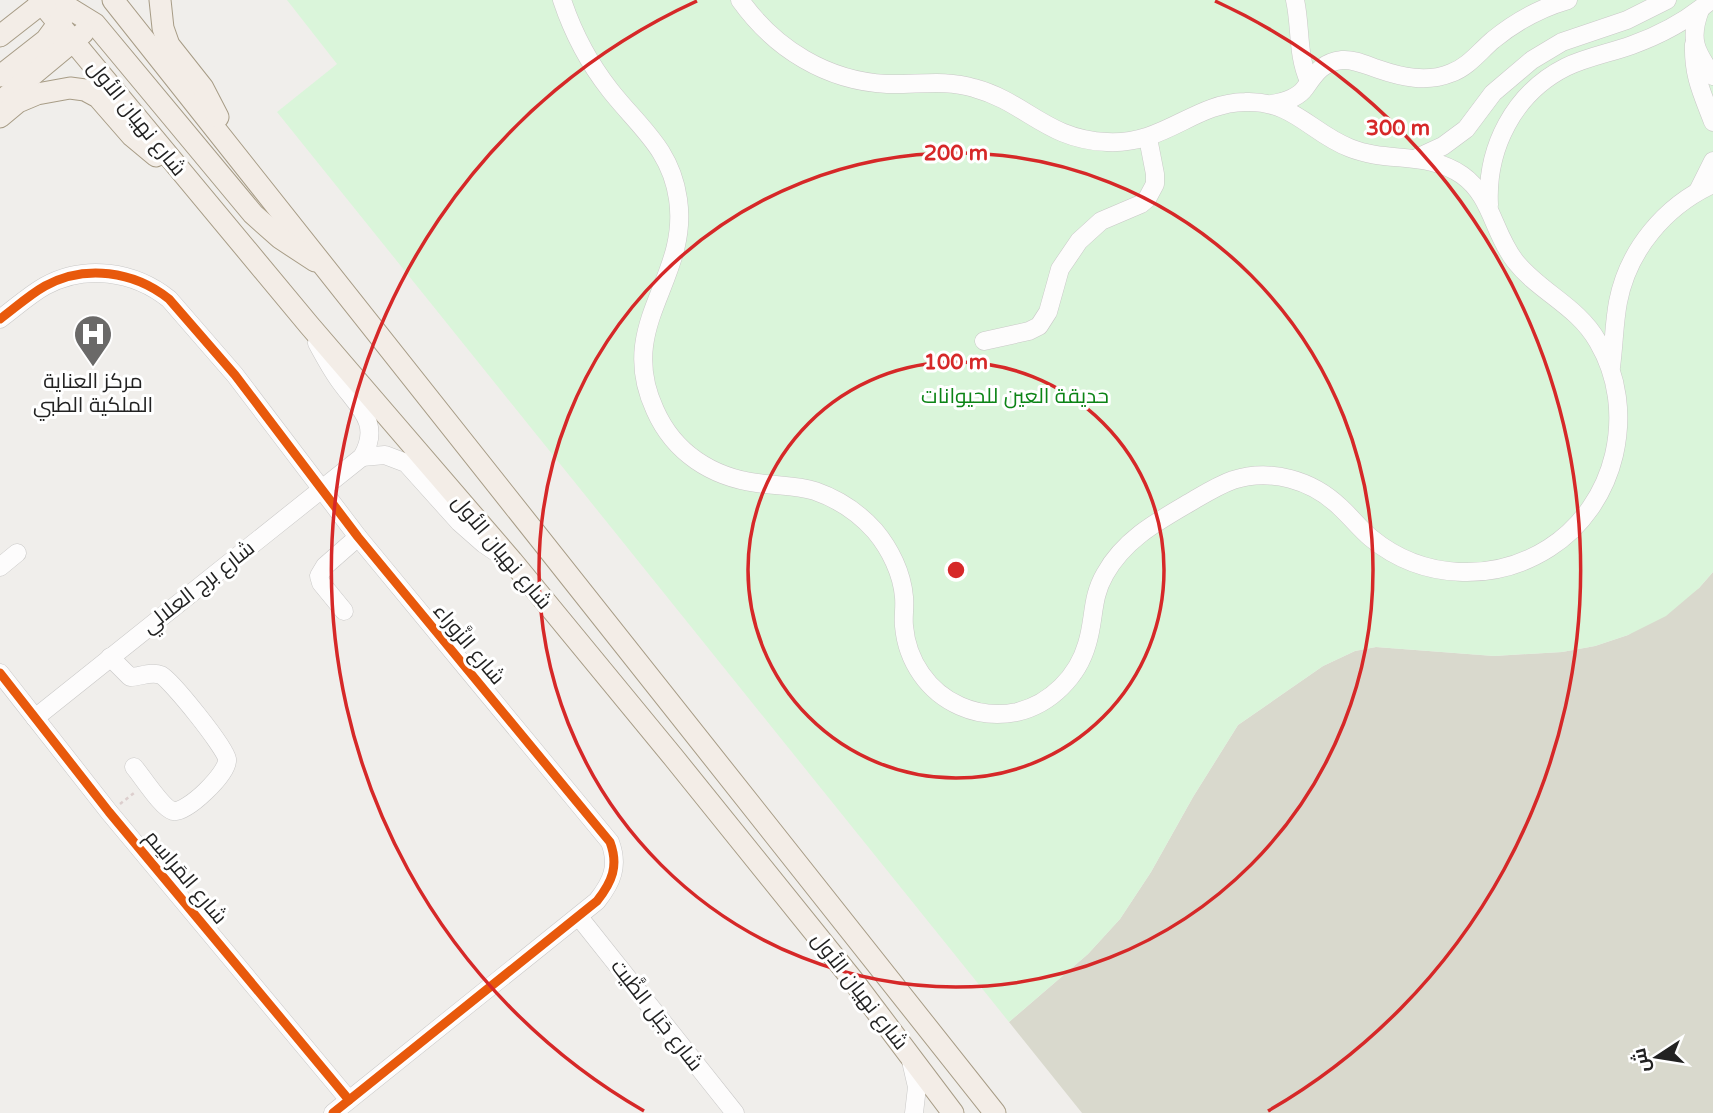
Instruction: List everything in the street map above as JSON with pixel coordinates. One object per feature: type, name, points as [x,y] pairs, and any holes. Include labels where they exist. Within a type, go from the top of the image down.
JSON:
[{"type":"main road","points":[[160,0],[163,28],[169,45],[210,101],[226,142]]},
{"type":"main road","points":[[0,65],[14,50],[12,43],[0,36],[43,1]]},
{"type":"main road","name":"شارع نهيان الأول","points":[[43,1],[92,7],[226,142],[995,1113]]},
{"type":"main road","points":[[0,76],[92,7],[253,214],[294,249],[326,266]]},
{"type":"main road","name":"شارع نهيان الأول","points":[[92,7],[74,41],[309,325],[512,561],[852,979],[953,1113]]},
{"type":"main road","points":[[0,103],[74,41]]},
{"type":"main road","points":[[0,117],[18,102],[37,94],[70,88],[85,90],[103,102],[141,144],[182,172]]},
{"type":"street","points":[[562,0],[571,26],[590,62],[620,103],[651,135],[666,159],[675,185],[679,215],[677,245],[648,320],[643,348],[646,385],[660,420],[678,445],[716,473],[747,482],[818,492],[847,506],[860,516],[883,541],[897,570],[904,601],[906,642],[916,667],[933,689],[967,709],[992,714],[1017,712],[1051,696],[1070,678],[1083,656],[1090,632],[1091,608],[1095,595],[1107,570],[1124,548],[1157,522],[1216,487],[1243,478],[1264,475],[1284,477],[1312,486],[1336,502],[1381,546],[1409,561],[1457,572],[1511,566],[1543,551],[1557,543],[1580,521],[1598,496],[1610,469],[1617,439],[1618,411],[1611,370],[1597,340],[1583,321],[1533,280],[1515,261],[1499,235],[1481,194],[1463,176],[1441,164],[1417,158],[1392,158],[1358,151],[1338,143],[1291,111],[1272,104],[1248,101],[1222,104],[1148,138],[1116,143],[1081,139],[1048,128],[1006,101],[976,88],[946,82],[879,83],[830,72],[800,58],[773,38],[740,0]]},
{"type":"street","points":[[1295,0],[1308,108],[1315,127]]},
{"type":"street","points":[[1272,104],[1294,97],[1323,65],[1342,60],[1358,61],[1408,77],[1421,79],[1441,76],[1466,65],[1494,39],[1523,19],[1568,0]]},
{"type":"street","points":[[1417,158],[1454,139],[1466,129],[1505,81],[1539,55],[1570,39],[1627,20],[1667,0]]},
{"type":"street","points":[[1489,208],[1489,174],[1496,147],[1514,112],[1537,87],[1564,68],[1651,37],[1705,5]]},
{"type":"street","points":[[1705,5],[1694,26],[1694,69],[1713,122]]},
{"type":"street","points":[[1694,44],[1698,55],[1713,76]]},
{"type":"street","points":[[984,341],[1029,331],[1039,326],[1048,312],[1060,268],[1079,241],[1101,221],[1147,199],[1155,184],[1148,138]]},
{"type":"street","points":[[1611,370],[1619,298],[1634,257],[1667,215],[1705,187],[1713,161]]},
{"type":"street","name":"شارع الزَّوراء","points":[[0,319],[46,286],[78,275],[95,273],[127,277],[157,289],[180,311],[235,375],[358,537],[610,842],[615,867],[612,880],[597,901],[333,1113]]},
{"type":"street","points":[[309,325],[330,367],[367,419],[369,443],[362,457]]},
{"type":"street","points":[[362,457],[384,455],[406,463],[471,533],[512,561]]},
{"type":"street","name":"شارع برج العلالي","points":[[36,718],[362,457]]},
{"type":"street","points":[[344,611],[321,583],[319,576],[325,566],[358,537]]},
{"type":"street","points":[[0,567],[17,553]]},
{"type":"street","points":[[110,657],[122,672],[130,677],[151,674],[164,677],[217,741],[227,758],[227,766],[222,775],[181,811],[166,807],[134,766]]},
{"type":"street","name":"شارع المَراسِم","points":[[0,673],[109,812],[349,1100]]},
{"type":"street","name":"شارع جَبَل الظَّيت","points":[[579,917],[735,1113]]},
{"type":"street","points":[[907,1051],[917,1087],[914,1113]]},
{"type":"path","points":[[109,812],[147,783]]},
{"type":"shaded area","points":[[1713,572],[1713,1113],[1082,1113],[1009,1022],[1088,954],[1120,919],[1238,725],[1323,666],[1355,651],[1376,647],[1494,656],[1562,652],[1595,646],[1628,635],[1699,588]]},
{"type":"green space","name":"حديقة العين للحيوانات","points":[[287,0],[1713,0],[1713,572],[1699,588],[1666,616],[1628,635],[1595,646],[1562,652],[1494,656],[1376,647],[1355,651],[1323,666],[1238,725],[1120,919],[1088,954],[1009,1022],[277,112],[337,64]]},
{"type":"cycle path","points":[[0,319],[45,286],[76,275],[93,273],[125,277],[140,282],[169,299],[235,375],[358,537],[610,842],[614,859],[613,873],[597,901],[333,1113]]},
{"type":"cycle path","points":[[0,673],[109,812],[349,1100]]},
{"type":"place","name":"مركز العناية الملكية الطبي","points":[[93,368]]}]
